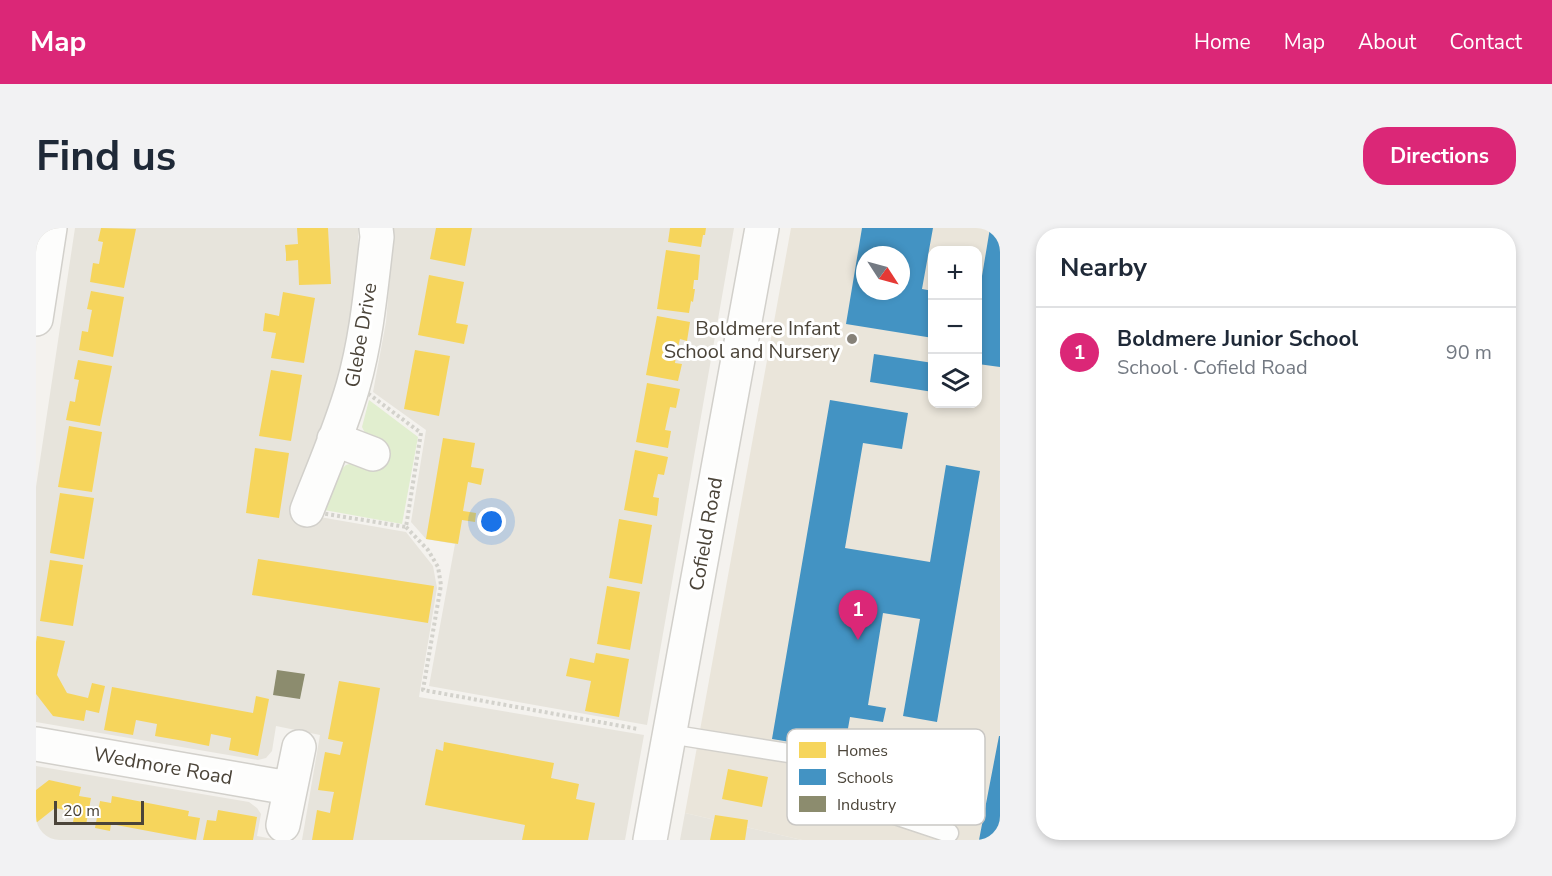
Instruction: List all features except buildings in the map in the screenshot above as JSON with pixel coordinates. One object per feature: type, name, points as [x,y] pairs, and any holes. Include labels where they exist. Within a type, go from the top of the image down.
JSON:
[{"type":"street","points":[[36,319],[50,228]]},
{"type":"street","name":"Glebe Drive","points":[[307,510],[348,403],[364,339],[376,228]]},
{"type":"street","name":"Cofield Road","points":[[650,840],[762,228]]},
{"type":"street","points":[[334,440],[373,454]]},
{"type":"street","name":"Wedmore Road","points":[[36,744],[289,788]]},
{"type":"street","points":[[283,825],[299,747]]},
{"type":"lane","points":[[669,734],[787,753]]},
{"type":"lane","points":[[924,825],[949,833]]},
{"type":"path","points":[[406,527],[433,558],[438,567],[441,585],[423,690],[669,734]]},
{"type":"shaded area","points":[[75,228],[358,228],[350,336],[339,379],[291,512],[406,532],[433,566],[437,588],[419,697],[644,735],[625,840],[302,840],[320,735],[276,726],[272,751],[266,758],[258,760],[36,722],[36,487]]},
{"type":"shaded area","points":[[394,228],[734,228],[647,725],[429,686],[455,544],[426,539],[411,522],[426,430],[373,392],[386,322]]},
{"type":"shaded area","points":[[791,228],[1000,228],[1000,840],[802,840],[685,813]]},
{"type":"shaded area","points":[[36,766],[249,802],[261,814],[257,836],[278,840],[36,840]]},
{"type":"shaded area","points":[[685,813],[802,840],[680,840]]},
{"type":"green space","points":[[369,400],[418,437],[402,524],[302,506],[346,465],[360,463],[383,467],[389,450],[373,441],[362,427]]},
{"type":"place","name":"Boldmere Infant School and Nursery","points":[[852,339]]},
{"type":"place","name":"Boldmere Junior School","points":[[858,640]]}]
